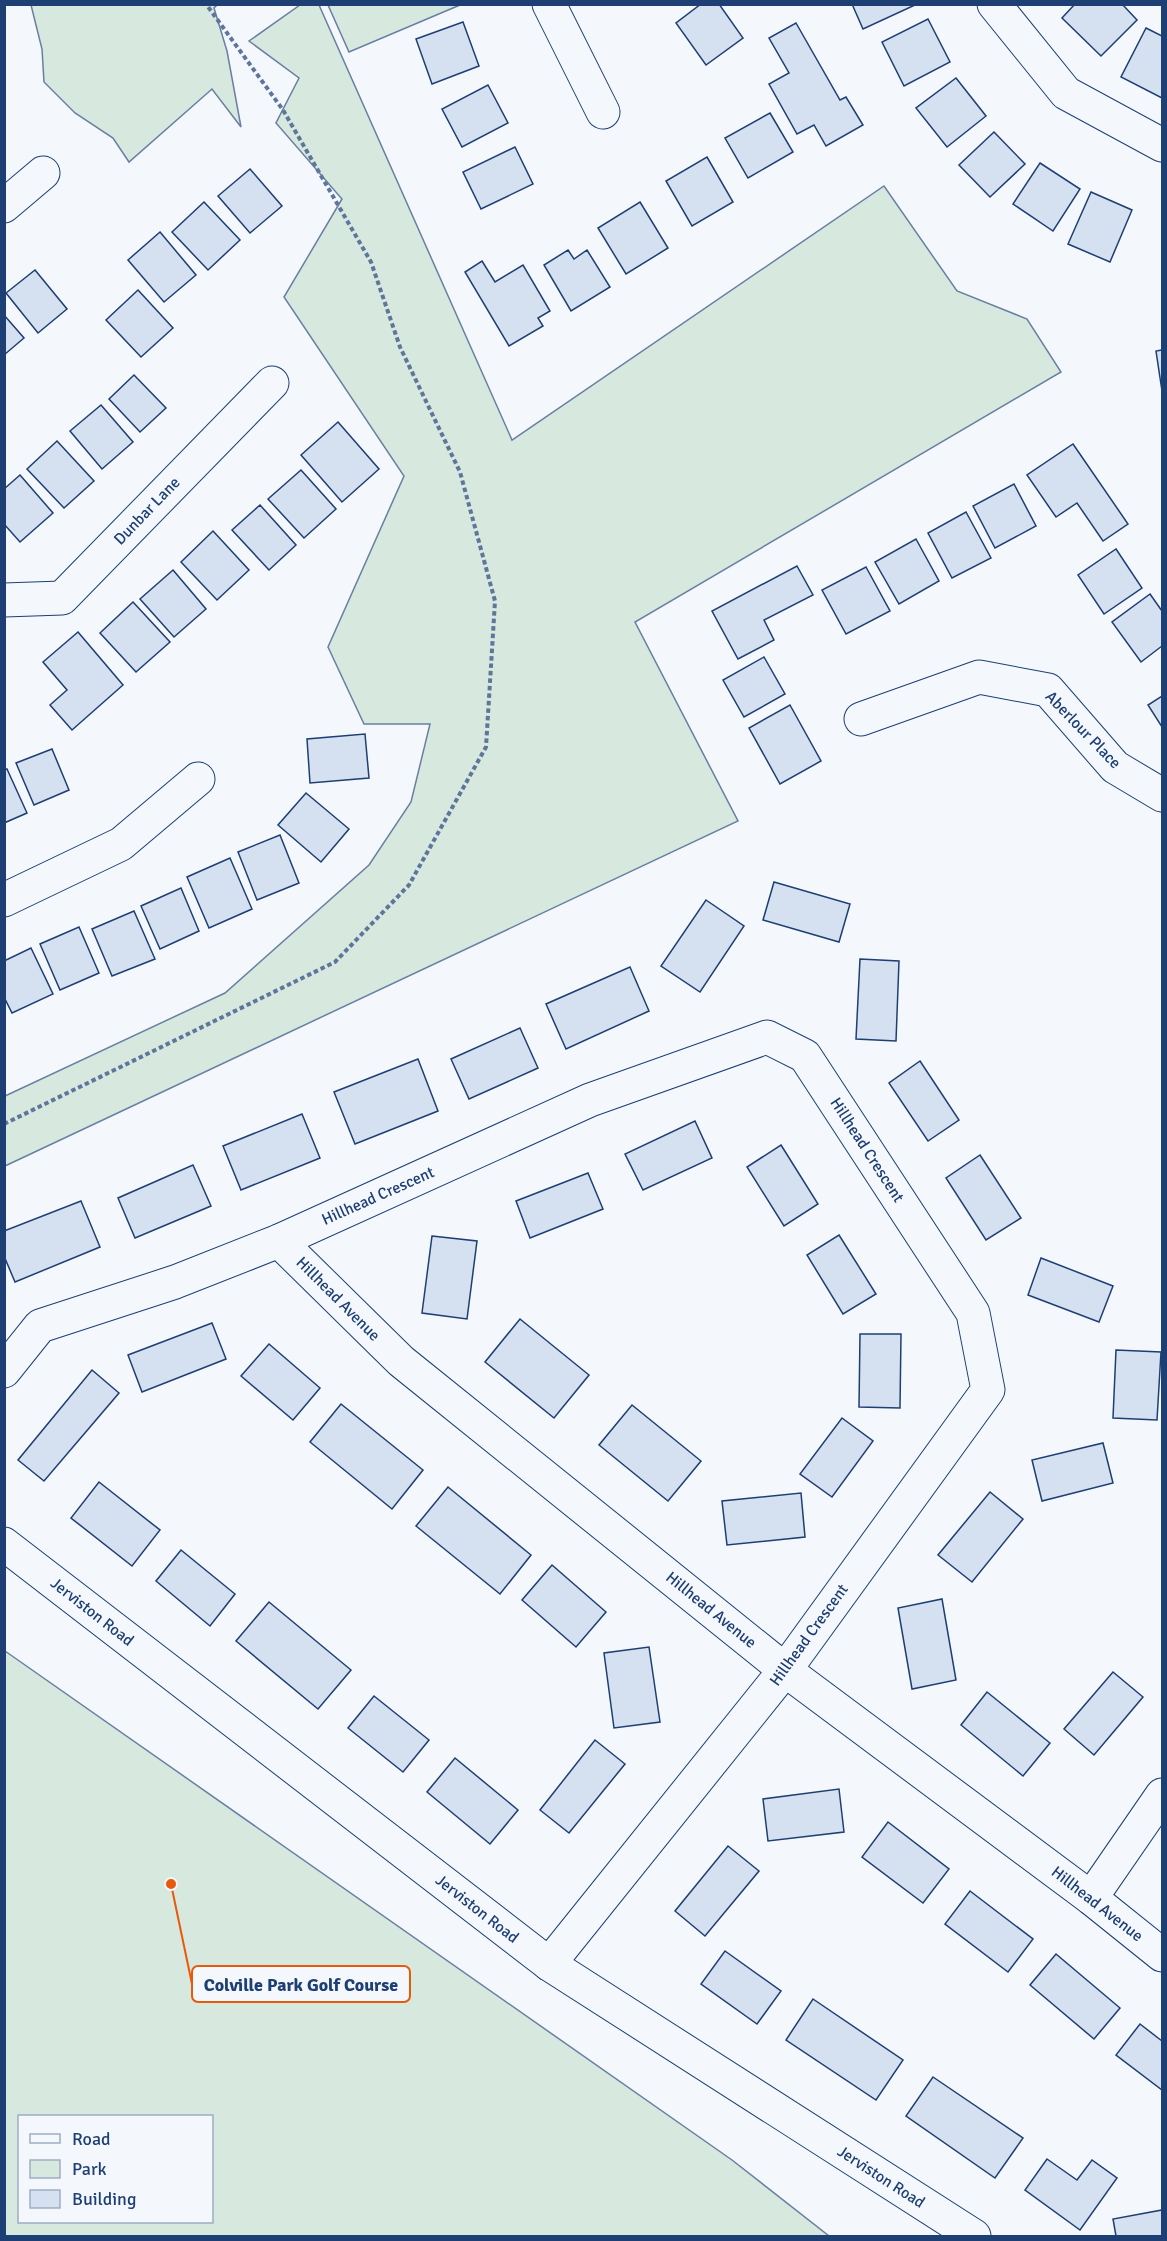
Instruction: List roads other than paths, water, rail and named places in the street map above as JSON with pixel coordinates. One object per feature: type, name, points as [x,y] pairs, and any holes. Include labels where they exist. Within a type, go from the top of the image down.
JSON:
[{"type":"street","points":[[549,4],[603,112]]},
{"type":"street","points":[[994,4],[1066,93],[1162,145]]},
{"type":"street","points":[[4,206],[43,173]]},
{"type":"street","name":"Dunbar Lane","points":[[4,600],[62,598],[272,383]]},
{"type":"street","name":"Aberlour Place","points":[[861,719],[979,677],[1048,690],[1115,767],[1162,795]]},
{"type":"street","points":[[4,900],[121,844],[198,779]]},
{"type":"street","name":"Hillhead Crescent","points":[[4,1371],[40,1326],[175,1282],[279,1241],[590,1100],[767,1037],[805,1056],[973,1313],[988,1390],[785,1670],[549,1964]]},
{"type":"street","name":"Hillhead Avenue","points":[[279,1241],[401,1362],[785,1670],[1091,1898],[1162,1955]]},
{"type":"street","name":"Jerviston Road","points":[[4,1544],[549,1964],[974,2236]]},
{"type":"street","points":[[1091,1898],[1162,1795]]},
{"type":"place","name":"Colville Park Golf Course","points":[[171,1884]]}]
